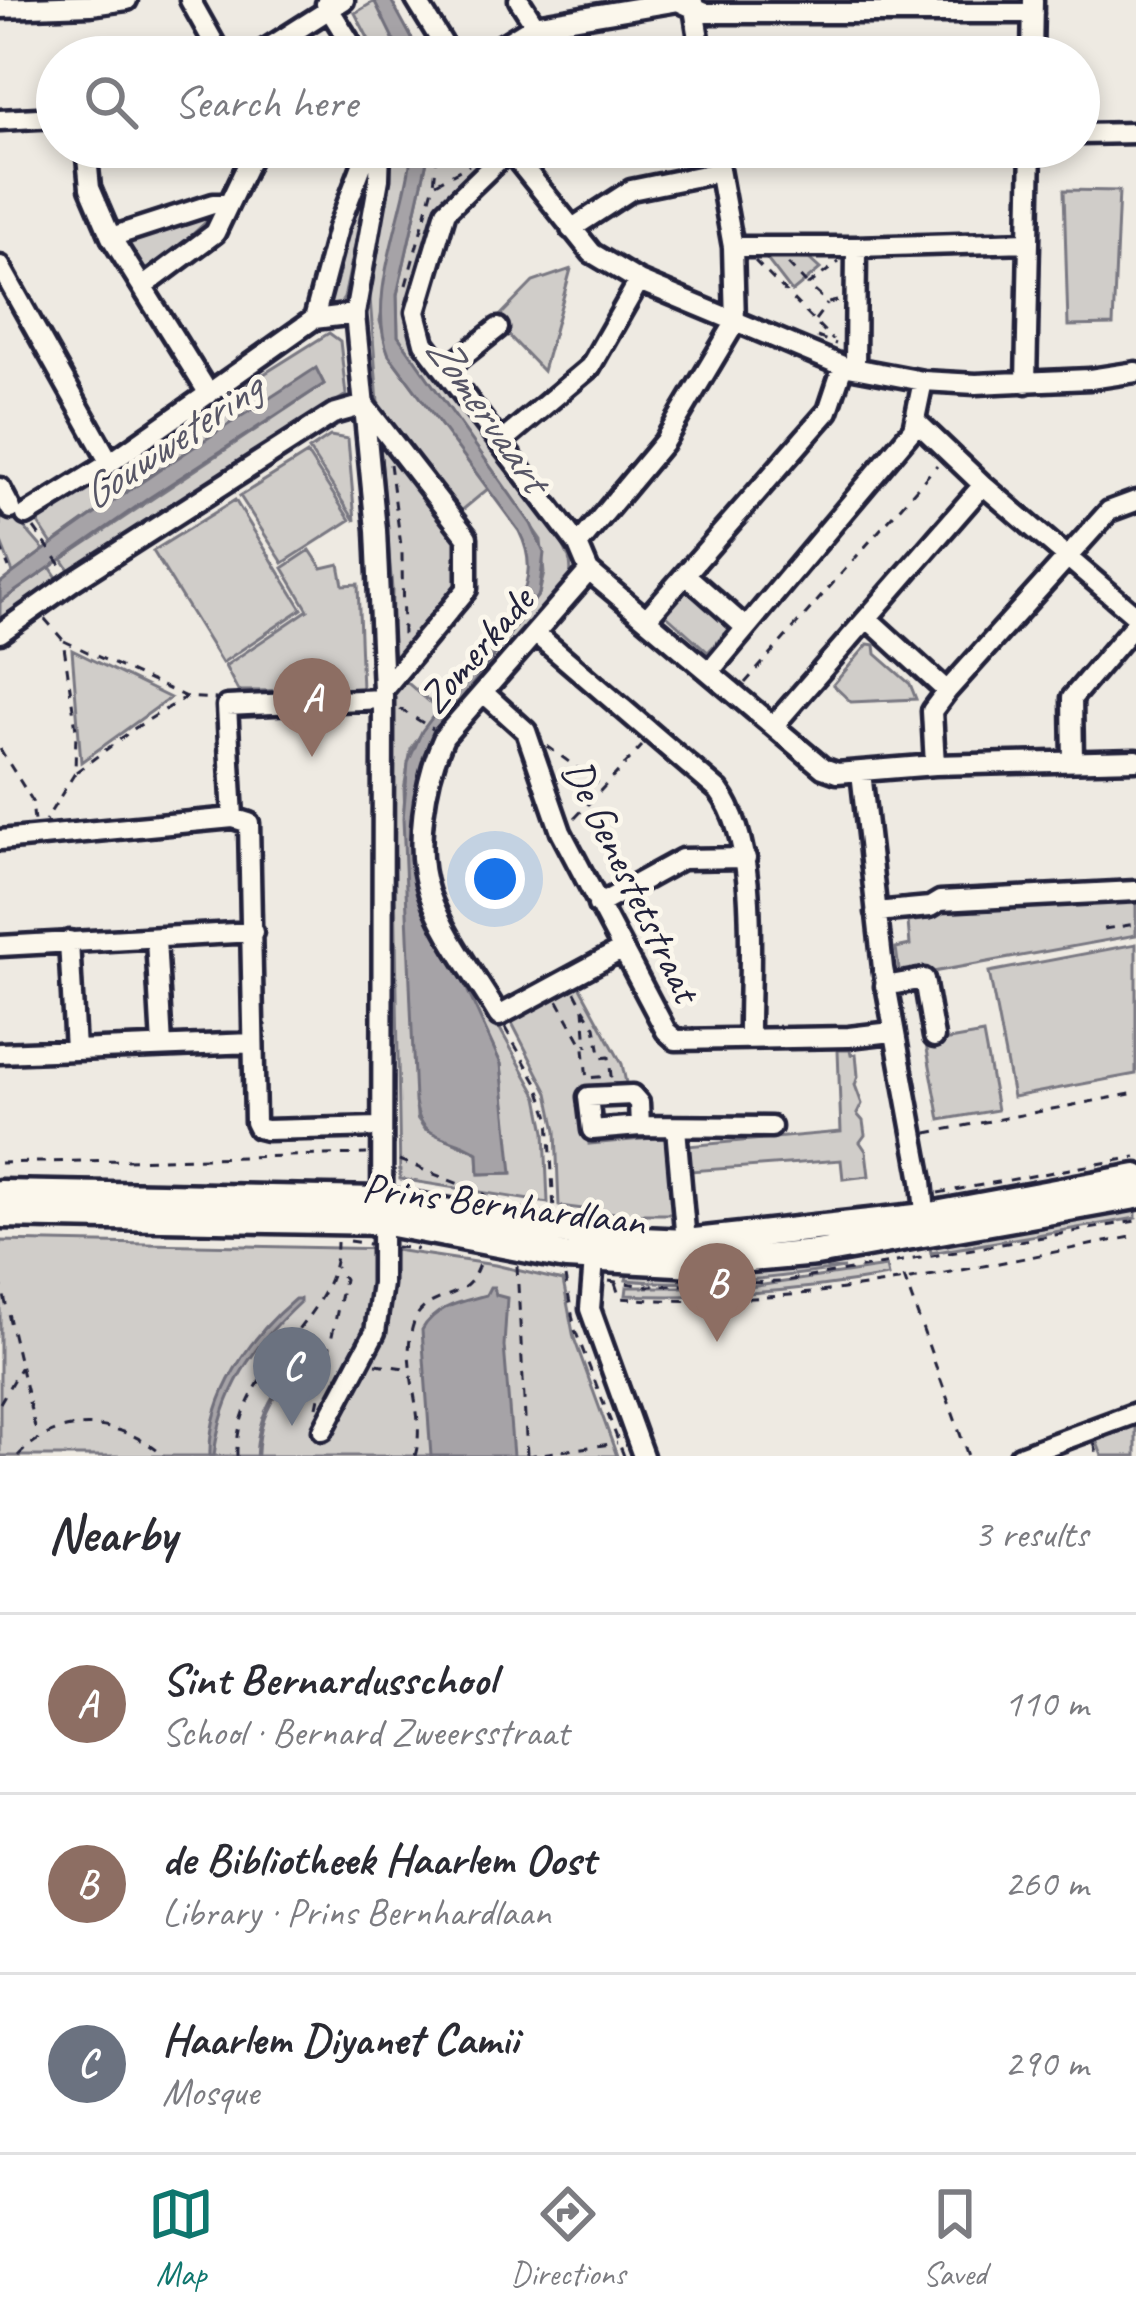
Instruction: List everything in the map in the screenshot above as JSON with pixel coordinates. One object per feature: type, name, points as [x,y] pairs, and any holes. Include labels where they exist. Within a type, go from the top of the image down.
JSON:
[{"type":"main road","name":"Prins Bernhardlaan","points":[[0,1192],[382,1222],[694,1264],[760,1261],[1136,1177]]},
{"type":"main road","name":"Prins Bernhardlaan","points":[[596,1248],[772,1236],[889,1217],[926,1225],[1136,1196]]},
{"type":"main road","name":"Prins Bernhardlaan","points":[[0,1215],[382,1222]]},
{"type":"street","points":[[0,8],[127,0]]},
{"type":"street","points":[[190,0],[210,36]]},
{"type":"street","points":[[416,0],[439,36]]},
{"type":"street","points":[[519,0],[535,26]]},
{"type":"street","points":[[518,36],[535,26],[678,2],[693,4],[704,13],[1033,6],[1032,36]]},
{"type":"street","points":[[284,36],[332,3],[348,36]]},
{"type":"street","points":[[693,4],[698,36]]},
{"type":"street","points":[[0,120],[36,118]]},
{"type":"street","points":[[1100,134],[1136,134]]},
{"type":"street","points":[[88,168],[90,188],[111,237],[209,394]]},
{"type":"street","points":[[144,286],[215,233],[246,168]]},
{"type":"street","points":[[314,319],[338,227],[361,168]]},
{"type":"street","points":[[325,1426],[375,1332],[382,1285],[384,699],[376,530],[355,314],[379,168]]},
{"type":"street","name":"Zomerkade","points":[[489,168],[446,211],[416,312],[418,328],[578,545],[589,571],[445,737],[430,767],[424,868],[433,904],[499,1016]]},
{"type":"street","points":[[524,168],[592,253],[639,281],[849,366],[923,381],[1026,383],[1136,372]]},
{"type":"street","points":[[578,545],[664,442],[735,323],[733,247],[718,168]]},
{"type":"street","points":[[1026,383],[1030,168]]},
{"type":"street","points":[[571,229],[632,190],[719,172]]},
{"type":"street","points":[[111,237],[213,203],[228,204]]},
{"type":"street","points":[[733,247],[1029,242]]},
{"type":"street","points":[[647,618],[828,411],[849,366],[856,247]]},
{"type":"street","points":[[0,266],[110,464]]},
{"type":"street","points":[[500,443],[590,367],[639,281]]},
{"type":"street","points":[[0,488],[18,512],[110,464],[314,319],[355,314]]},
{"type":"street","points":[[445,370],[498,328]]},
{"type":"street","points":[[710,671],[917,422],[923,381]]},
{"type":"street","points":[[365,405],[467,537],[467,589],[404,664],[384,699]]},
{"type":"street","points":[[0,633],[333,413],[365,405]]},
{"type":"street","points":[[917,422],[1136,620],[1072,698],[1073,760]]},
{"type":"street","points":[[774,725],[982,485]]},
{"type":"street","points":[[935,766],[932,711],[947,691],[1108,511],[1136,501]]},
{"type":"street","points":[[589,571],[823,768],[837,773],[1136,760]]},
{"type":"street","points":[[686,575],[746,628]]},
{"type":"street","points":[[868,619],[947,691]]},
{"type":"street","points":[[536,634],[719,791],[733,809],[746,858],[749,1037]]},
{"type":"street","name":"De Genestetstraat","points":[[485,694],[526,730],[561,832],[621,950],[666,1031],[676,1040],[892,1032]]},
{"type":"street","points":[[233,818],[230,704],[384,699]]},
{"type":"street","points":[[861,772],[885,986],[926,1225]]},
{"type":"street","points":[[0,840],[233,818],[249,823],[253,932],[253,1043],[0,1053]]},
{"type":"street","points":[[598,905],[682,859],[746,858]]},
{"type":"street","points":[[876,912],[931,907],[940,901],[1136,891]]},
{"type":"street","points":[[0,946],[253,932]]},
{"type":"street","points":[[156,939],[162,1046]]},
{"type":"street","points":[[69,941],[75,1050]]},
{"type":"street","points":[[499,1016],[621,950]]},
{"type":"street","points":[[885,986],[924,979],[934,1037]]},
{"type":"street","name":"Prins Bernhardlaan","points":[[253,1043],[258,1128],[380,1126]]},
{"type":"street","points":[[640,1126],[638,1103],[632,1095],[588,1088],[592,1130],[772,1127]]},
{"type":"street","points":[[676,1129],[686,1242]]},
{"type":"street","points":[[596,1248],[590,1309],[643,1456]]},
{"type":"street","points":[[1020,1456],[1136,1413]]},
{"type":"path","points":[[749,275],[748,255],[836,344]]},
{"type":"path","points":[[828,303],[808,285],[844,258],[844,279]]},
{"type":"path","points":[[814,320],[828,303],[845,300]]},
{"type":"path","points":[[815,336],[845,346],[849,366]]},
{"type":"path","points":[[388,434],[385,440],[397,495],[402,553],[404,664]]},
{"type":"path","points":[[736,693],[947,453]]},
{"type":"path","points":[[44,543],[59,562]]},
{"type":"path","points":[[0,546],[9,568]]},
{"type":"path","points":[[35,608],[63,640],[186,698],[230,704]]},
{"type":"path","points":[[63,640],[76,729],[75,773]]},
{"type":"path","points":[[35,838],[75,773],[135,728],[186,698]]},
{"type":"path","points":[[384,699],[422,721]]},
{"type":"path","points":[[526,730],[604,787]]},
{"type":"path","points":[[561,832],[654,734]]},
{"type":"path","points":[[0,749],[32,800],[35,838]]},
{"type":"path","points":[[1104,929],[1136,924]]},
{"type":"path","points":[[561,984],[584,1009],[601,1058],[609,1057],[611,1076],[588,1088],[584,1009]]},
{"type":"path","points":[[561,984],[585,1048]]},
{"type":"path","points":[[499,1016],[538,1085],[549,1117],[554,1213]]},
{"type":"path","points":[[585,1048],[598,1041]]},
{"type":"path","points":[[914,1136],[1136,1093]]},
{"type":"path","points":[[0,1163],[381,1153],[484,1194],[489,1201]]},
{"type":"path","points":[[237,1456],[240,1418],[255,1384],[331,1280],[337,1240],[382,1222]]},
{"type":"path","points":[[614,1282],[620,1298],[775,1298],[1136,1236]]},
{"type":"path","points":[[416,1456],[419,1431],[411,1339],[416,1316],[471,1281],[482,1258]]},
{"type":"path","points":[[889,1263],[892,1279]]},
{"type":"path","points":[[517,1264],[527,1456],[619,1443]]},
{"type":"path","points":[[325,1426],[317,1408],[344,1279],[335,1265]]},
{"type":"path","points":[[562,1273],[568,1281],[575,1330],[624,1456]]},
{"type":"path","points":[[904,1277],[968,1456]]},
{"type":"path","points":[[0,1280],[38,1438]]},
{"type":"path","points":[[362,1361],[411,1369]]},
{"type":"path","points":[[0,1402],[21,1366]]},
{"type":"path","points":[[18,1456],[38,1438],[88,1424],[127,1431],[164,1456]]},
{"type":"shaded area","points":[[374,0],[391,0],[411,36],[392,36]]},
{"type":"shaded area","points":[[375,1],[392,36],[367,36],[355,13]]},
{"type":"shaded area","points":[[372,168],[344,298],[329,306],[324,300],[356,198]]},
{"type":"shaded area","points":[[390,168],[411,168],[380,321],[389,355],[489,488],[460,512],[378,403],[369,285]]},
{"type":"shaded area","points":[[425,168],[479,168],[443,202],[412,313],[412,330],[561,541],[571,567],[556,600],[467,700],[434,752],[423,786],[421,862],[427,898],[538,1097],[545,1132],[548,1203],[400,1179],[392,689],[402,678],[438,709],[411,749],[404,789],[417,1118],[425,1129],[478,1153],[479,1174],[511,1173],[501,1064],[426,908],[417,867],[415,799],[433,738],[539,594],[544,573],[541,540],[398,336],[397,295]]},
{"type":"shaded area","points":[[425,168],[397,295],[398,336],[531,524],[544,553],[539,594],[433,738],[424,754],[417,788],[416,835],[455,963],[501,1064],[512,1173],[479,1174],[478,1153],[430,1131],[415,1101],[403,818],[408,763],[422,731],[518,604],[528,568],[519,531],[389,355],[381,307],[409,171]]},
{"type":"shaded area","points":[[1064,190],[1119,191],[1113,325],[1068,326]]},
{"type":"shaded area","points":[[209,214],[149,275],[126,241]]},
{"type":"shaded area","points":[[765,257],[809,259],[820,269],[792,292]]},
{"type":"shaded area","points":[[571,269],[543,371],[495,321],[533,282]]},
{"type":"shaded area","points":[[329,333],[340,341],[346,395],[72,574],[62,559],[324,384],[316,369],[52,544],[35,518]]},
{"type":"shaded area","points":[[316,368],[324,384],[0,602],[0,583],[38,554]]},
{"type":"shaded area","points":[[379,434],[462,540],[461,585],[391,670],[392,589]]},
{"type":"shaded area","points":[[330,436],[348,439],[355,521],[309,450]]},
{"type":"shaded area","points":[[307,454],[350,520],[283,563],[240,496]]},
{"type":"shaded area","points":[[235,500],[302,609],[222,663],[153,551]]},
{"type":"shaded area","points":[[12,513],[44,550],[13,573],[0,540],[0,520]]},
{"type":"shaded area","points":[[310,550],[322,568],[339,564],[343,585],[358,584],[362,690],[238,691],[225,666],[308,610],[283,568]]},
{"type":"shaded area","points":[[50,567],[60,582],[0,622],[0,602]]},
{"type":"shaded area","points":[[685,585],[732,626],[708,652],[661,610]]},
{"type":"shaded area","points":[[868,644],[875,645],[876,654],[910,684],[916,699],[851,702],[833,685]]},
{"type":"shaded area","points":[[72,650],[170,698],[81,762]]},
{"type":"shaded area","points":[[1136,899],[1136,935],[900,978],[896,948],[910,945],[908,922],[928,919],[942,908]]},
{"type":"shaded area","points":[[1136,944],[1136,1074],[1013,1097],[989,972]]},
{"type":"shaded area","points":[[576,980],[622,1064],[626,1083],[583,1086],[589,1144],[674,1136],[682,1214],[623,1214],[559,1206],[556,1131],[548,1093],[510,1019]]},
{"type":"shaded area","points":[[983,1034],[997,1110],[940,1120],[926,1044]]},
{"type":"shaded area","points":[[838,1050],[856,1054],[855,1085],[862,1104],[857,1114],[863,1121],[865,1135],[860,1142],[869,1176],[843,1179],[841,1160],[690,1171],[687,1146],[841,1132]]},
{"type":"shaded area","points":[[1136,1206],[1136,1218],[931,1253],[929,1242]]},
{"type":"shaded area","points":[[0,1241],[388,1249],[563,1281],[574,1338],[617,1456],[0,1456]]},
{"type":"shaded area","points":[[825,1264],[827,1269],[844,1268],[735,1281],[626,1280],[629,1269]]},
{"type":"shaded area","points":[[886,1267],[888,1276],[790,1290],[626,1295],[627,1287],[750,1287]]},
{"type":"shaded area","points":[[490,1287],[507,1298],[504,1346],[513,1456],[431,1456],[422,1330],[441,1310],[486,1295]]},
{"type":"shaded area","points":[[295,1299],[300,1302],[242,1371],[224,1411],[214,1456],[210,1456],[216,1411],[235,1369],[262,1331]]},
{"type":"shaded area","points":[[1136,1422],[1136,1456],[1102,1456],[1095,1437]]},
{"type":"waterway","points":[[257,1456],[263,1419],[281,1385]]},
{"type":"place","name":"Sint Bernardusschool","points":[[312,757]]},
{"type":"place","name":"de Bibliotheek Haarlem Oost","points":[[717,1342]]},
{"type":"place","name":"Haarlem Diyanet Camii","points":[[292,1426]]},
{"type":"water label","name":"Zomervaart","points":[[489,412]]},
{"type":"water label","name":"Gouwwetering","points":[[170,440]]}]
